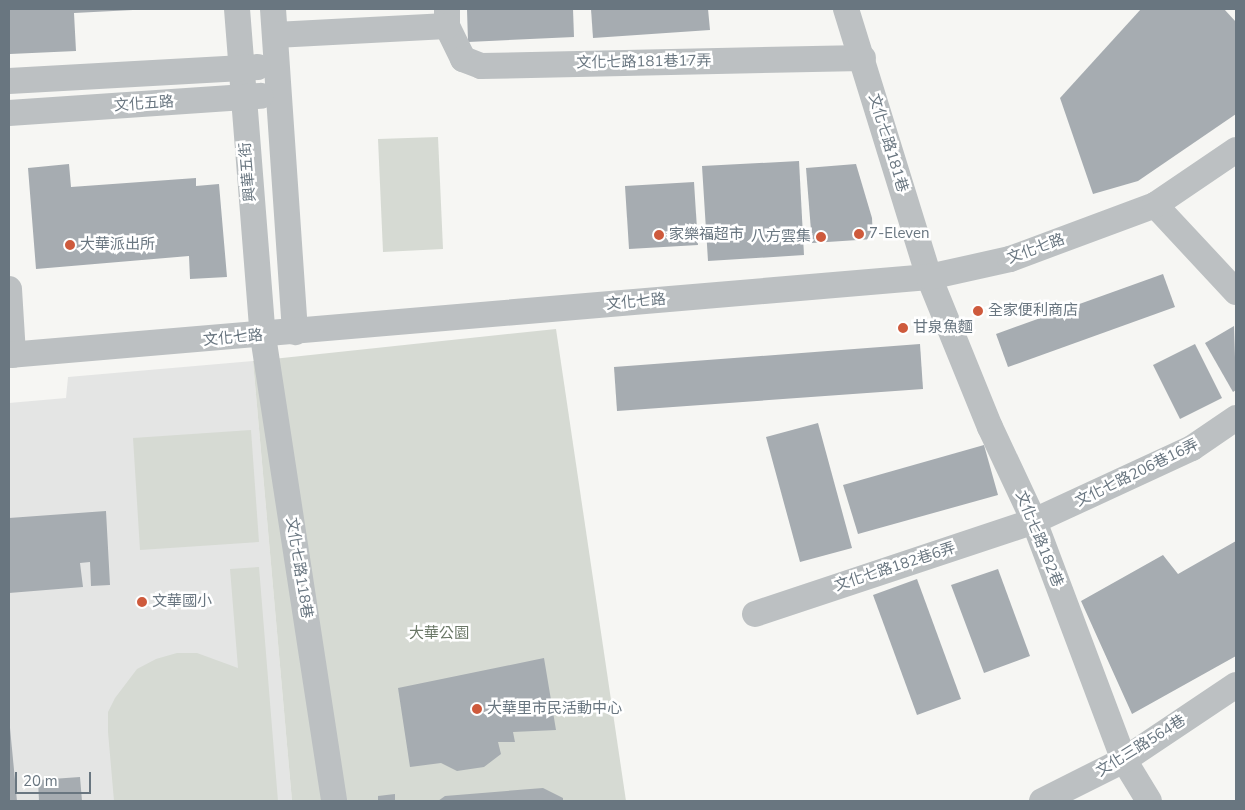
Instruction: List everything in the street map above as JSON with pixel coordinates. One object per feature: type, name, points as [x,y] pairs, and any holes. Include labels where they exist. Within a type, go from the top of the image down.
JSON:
[{"type":"street","name":"興華五街","points":[[236,9],[263,336]]},
{"type":"street","points":[[273,9],[296,332]]},
{"type":"street","name":"文化七路181巷","points":[[846,9],[863,58],[929,277]]},
{"type":"street","points":[[275,35],[447,17]]},
{"type":"street","name":"文化七路181巷17弄","points":[[447,17],[463,59],[481,66],[863,58]]},
{"type":"street","name":"文化五路","points":[[9,81],[276,66]]},
{"type":"street","name":"文化五路","points":[[9,113],[279,94]]},
{"type":"street","name":"文化七路","points":[[11,355],[263,336],[929,277],[1010,259],[1156,205],[1236,150]]},
{"type":"street","points":[[1156,205],[1236,292]]},
{"type":"street","name":"文化七路182巷","points":[[929,277],[990,427],[1034,521],[1124,760],[1149,801]]},
{"type":"street","points":[[9,289],[11,355]]},
{"type":"street","name":"文化七路118巷","points":[[263,336],[334,801]]},
{"type":"street","name":"文化七路206巷16弄","points":[[1034,521],[1192,448],[1236,418]]},
{"type":"street","name":"文化七路182巷6弄","points":[[756,614],[1034,521]]},
{"type":"street","name":"文化三路564巷","points":[[1042,801],[1124,760],[1236,685]]},
{"type":"shaded area","name":"文華國小","points":[[253,361],[292,801],[9,801],[9,403],[66,398],[68,377]]},
{"type":"green space","points":[[438,137],[443,249],[383,252],[378,139]]},
{"type":"green space","name":"大華公園","points":[[556,329],[626,801],[292,801],[253,361]]},
{"type":"green space","points":[[251,430],[259,542],[140,550],[133,438]]},
{"type":"green space","points":[[259,567],[278,801],[114,801],[108,712],[115,698],[137,669],[156,659],[177,653],[197,653],[238,668],[230,569]]},
{"type":"building","points":[[9,9],[133,10],[74,13],[76,51],[10,54]]},
{"type":"building","points":[[467,9],[573,9],[574,37],[468,42]]},
{"type":"building","points":[[591,9],[708,9],[710,30],[593,38]]},
{"type":"building","points":[[1141,9],[1224,9],[1236,22],[1236,114],[1138,181],[1093,194],[1060,98]]},
{"type":"building","points":[[799,161],[804,255],[708,261],[702,166]]},
{"type":"building","points":[[69,164],[71,187],[196,178],[196,186],[219,184],[227,277],[190,279],[189,256],[36,269],[28,168]]},
{"type":"building","points":[[856,164],[872,218],[873,239],[812,243],[806,168]]},
{"type":"building","points":[[694,182],[698,245],[629,249],[625,186]]},
{"type":"building","points":[[1163,274],[1175,307],[1008,367],[996,334]]},
{"type":"building","points":[[1234,326],[1236,390],[1233,392],[1205,343]]},
{"type":"building","points":[[920,344],[923,389],[617,411],[614,367]]},
{"type":"building","points":[[1195,344],[1222,398],[1180,419],[1153,365]]},
{"type":"building","points":[[818,423],[852,548],[800,562],[766,437]]},
{"type":"building","points":[[984,445],[998,495],[858,534],[843,485]]},
{"type":"building","points":[[106,511],[110,585],[91,586],[90,562],[80,563],[83,587],[9,593],[9,518]]},
{"type":"building","points":[[1236,541],[1236,656],[1132,714],[1081,601],[1163,555],[1178,574]]},
{"type":"building","points":[[998,569],[1030,656],[984,673],[951,585]]},
{"type":"building","points":[[917,579],[961,699],[917,715],[873,595]]},
{"type":"building","name":"大華里市民活動中心","points":[[544,658],[556,730],[513,732],[515,742],[498,742],[501,754],[484,767],[457,771],[441,763],[410,767],[398,688]]},
{"type":"building","points":[[10,728],[17,801],[9,801]]},
{"type":"building","points":[[80,777],[82,801],[39,801],[38,780]]},
{"type":"building","points":[[543,788],[563,798],[563,801],[438,801],[445,796]]},
{"type":"building","points":[[395,794],[395,801],[378,801],[378,796]]},
{"type":"place","name":"7-Eleven","points":[[859,234]]},
{"type":"place","name":"家樂福超市","points":[[659,235]]},
{"type":"place","name":"八方雲集","points":[[821,237]]},
{"type":"place","name":"大華派出所","points":[[70,245]]},
{"type":"place","name":"全家便利商店","points":[[978,311]]},
{"type":"place","name":"甘泉魚麵","points":[[903,328]]},
{"type":"place","name":"文華國小","points":[[142,602]]},
{"type":"place","name":"大華里市民活動中心","points":[[477,709]]}]
